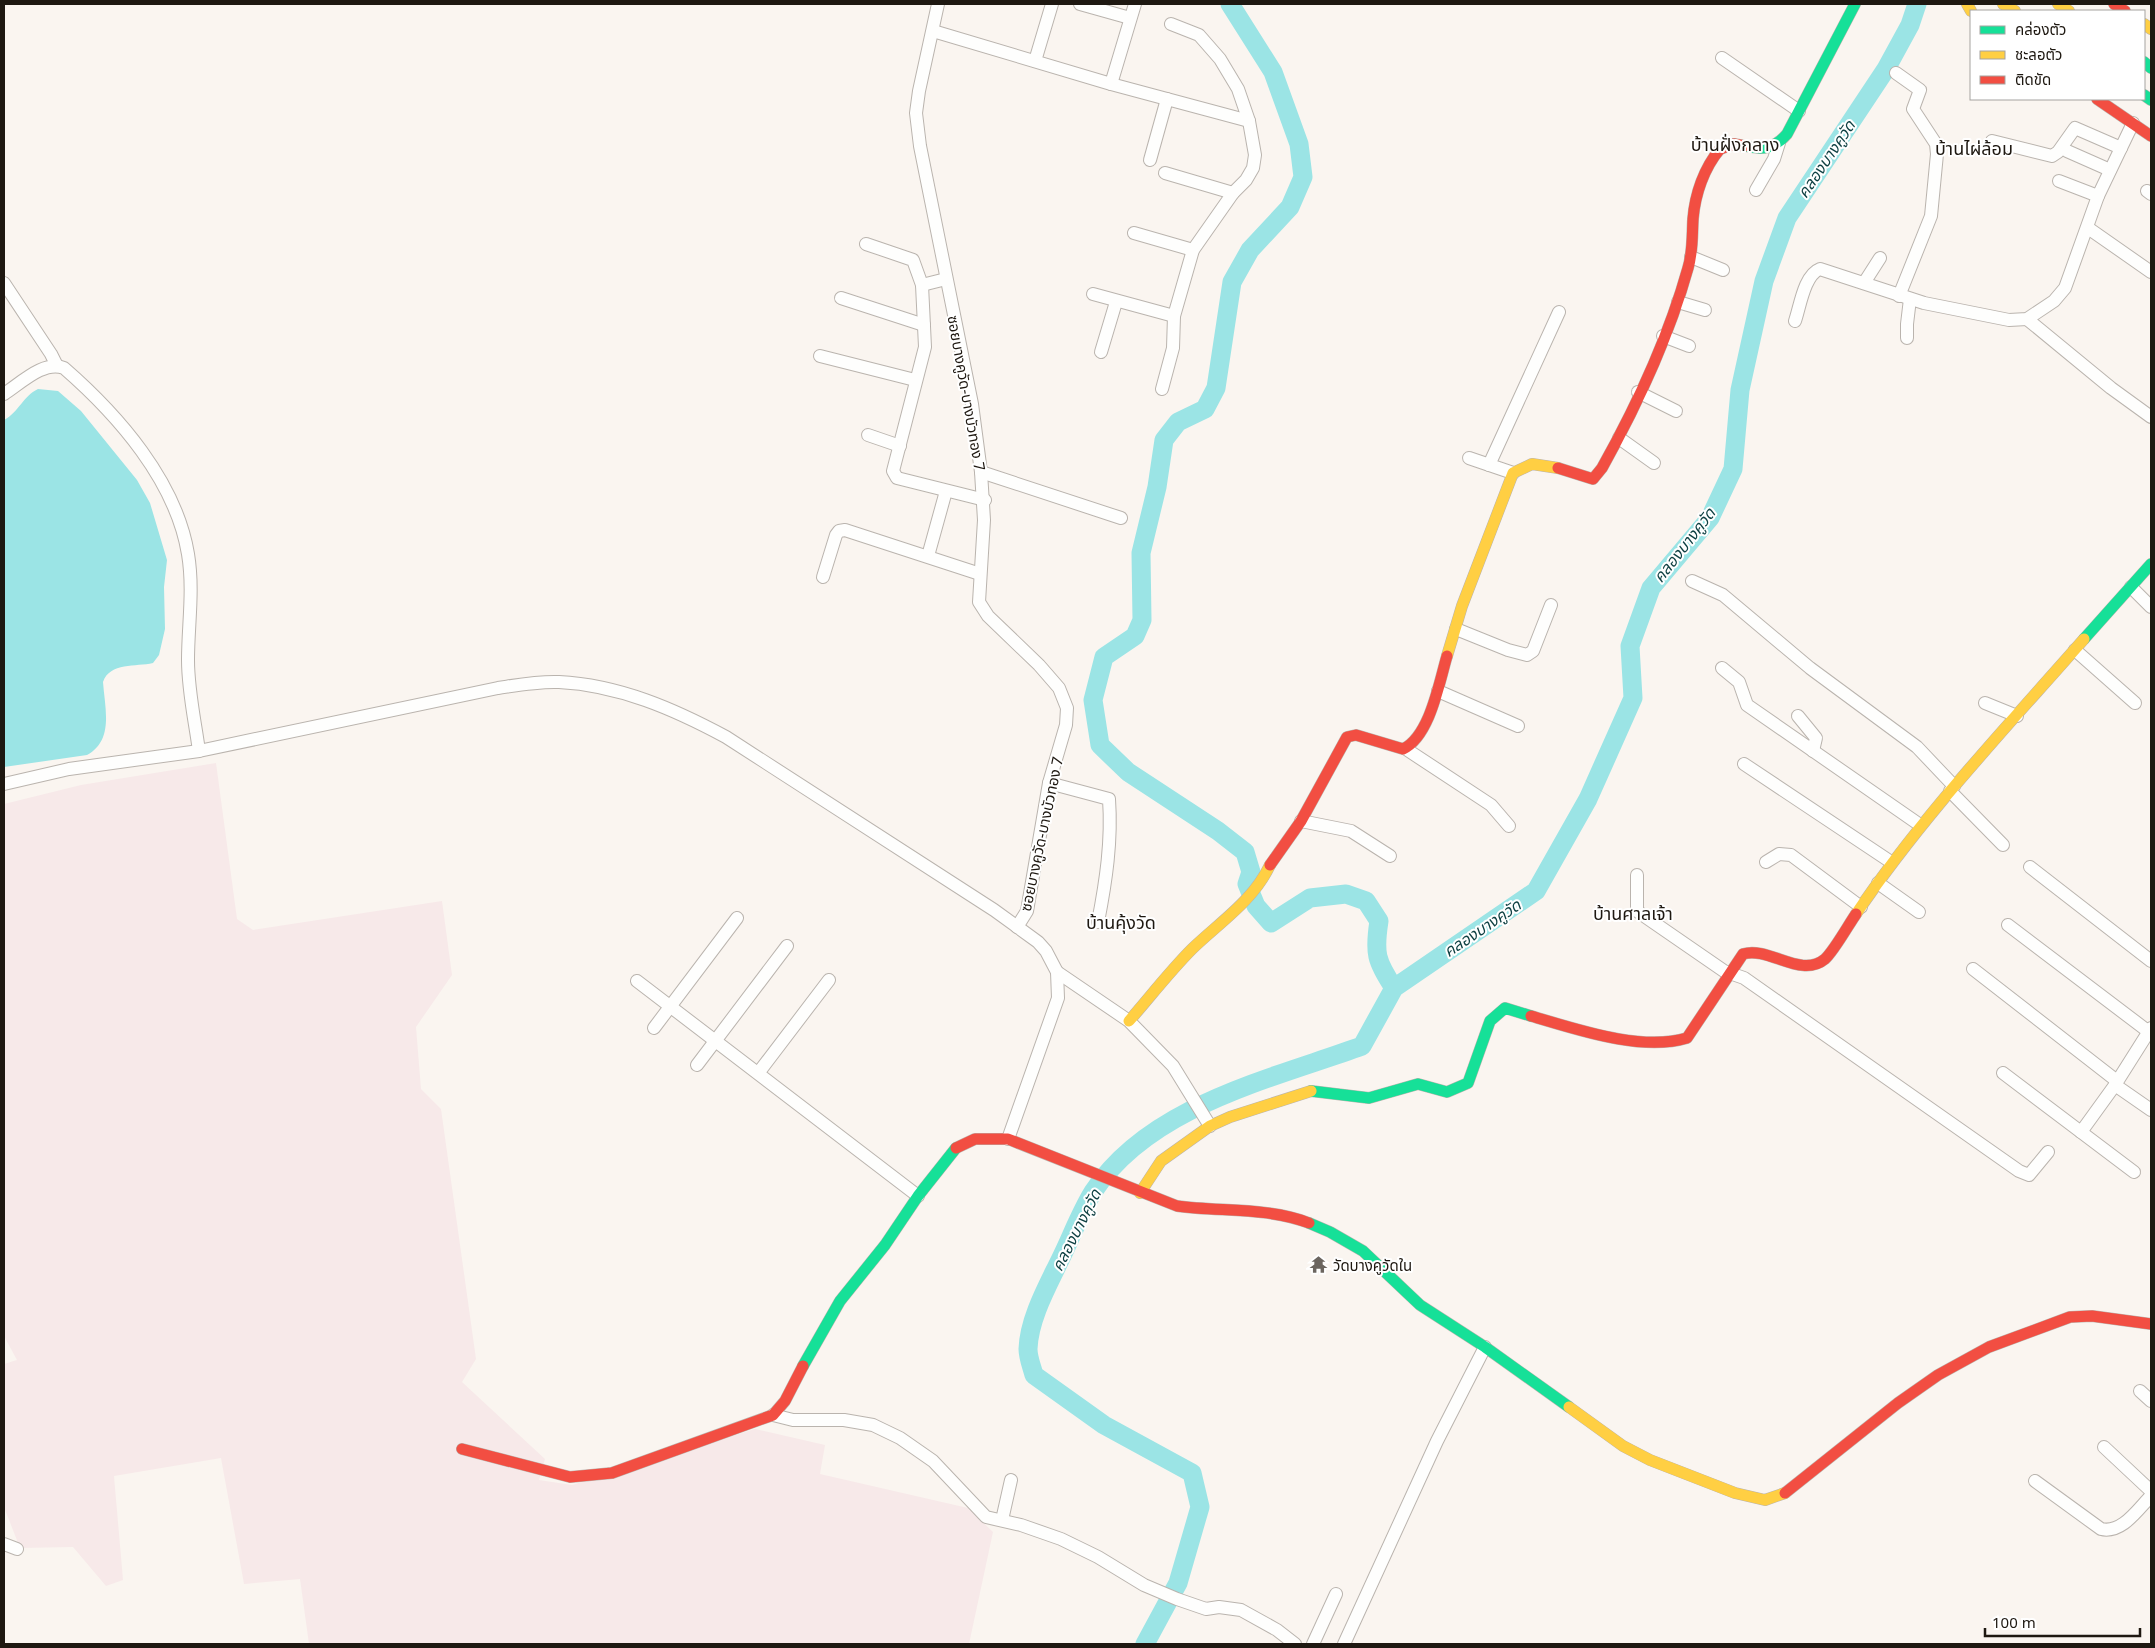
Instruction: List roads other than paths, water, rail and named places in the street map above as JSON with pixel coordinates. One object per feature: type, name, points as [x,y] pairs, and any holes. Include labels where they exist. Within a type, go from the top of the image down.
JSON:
[{"type":"street","name":"ซอยบางคูวัด-บางบัวทอง 7","points":[[938,4],[918,91],[916,113],[920,146],[972,404],[985,500],[979,602],[988,616],[1039,665],[1059,688],[1067,708],[1066,725],[1049,783],[1027,911],[1017,927]]},
{"type":"street","points":[[1034,61],[1052,4]]},
{"type":"street","points":[[1080,4],[1130,18]]},
{"type":"street","points":[[1111,84],[1135,4]]},
{"type":"street","points":[[1756,190],[1774,159],[1779,143],[1787,134],[1854,4]]},
{"type":"street","points":[[1162,389],[1173,348],[1174,316],[1193,250],[1253,168],[1255,155],[1249,121],[1238,89],[1208,43],[1199,35],[1171,24]]},
{"type":"street","points":[[933,31],[1111,84],[1249,121]]},
{"type":"street","points":[[1722,58],[1799,111]]},
{"type":"street","points":[[1896,74],[1920,90],[1913,109],[1932,137],[1937,154],[1931,216],[1905,297],[1907,338]]},
{"type":"street","points":[[1150,160],[1167,99]]},
{"type":"street","points":[[2098,100],[2151,136]]},
{"type":"street","points":[[1795,322],[1808,280],[1817,270],[1824,270],[1905,297],[2009,320],[2027,319],[2048,306],[2065,288],[2098,196],[2133,123]]},
{"type":"street","points":[[1992,141],[2052,156],[2058,152],[2075,128],[2121,148]]},
{"type":"street","points":[[1406,749],[1428,719],[1468,590],[1514,473],[1520,468],[1535,462],[1593,479],[1600,473],[1619,438],[1678,302],[1691,257],[1698,193],[1719,149],[1730,144],[1766,148],[1779,143]]},
{"type":"street","points":[[2067,151],[2110,170]]},
{"type":"street","points":[[1165,173],[1233,193]]},
{"type":"street","points":[[2059,180],[2098,196]]},
{"type":"street","points":[[2088,228],[2151,272]]},
{"type":"street","points":[[1134,233],[1193,250]]},
{"type":"street","points":[[866,244],[912,260],[922,285],[925,347],[893,471],[897,478],[985,500]]},
{"type":"street","points":[[1691,257],[1723,270]]},
{"type":"street","points":[[1864,283],[1880,258]]},
{"type":"street","points":[[922,285],[946,279]]},
{"type":"street","points":[[4,283],[52,354],[56,364],[74,377],[122,428],[159,478],[178,516],[188,554],[190,572],[189,682],[199,751]]},
{"type":"street","points":[[1093,294],[1116,302],[1174,316]]},
{"type":"street","points":[[841,298],[924,325]]},
{"type":"street","points":[[1101,352],[1116,302]]},
{"type":"street","points":[[1678,302],[1705,310]]},
{"type":"street","points":[[1489,466],[1559,312]]},
{"type":"street","points":[[2027,319],[2111,388],[2151,417]]},
{"type":"street","points":[[1663,336],[1689,346]]},
{"type":"street","points":[[820,356],[915,380]]},
{"type":"street","points":[[4,394],[44,368],[56,364]]},
{"type":"street","points":[[1638,392],[1676,411]]},
{"type":"street","points":[[868,436],[900,446]]},
{"type":"street","points":[[1619,438],[1654,463]]},
{"type":"street","points":[[1469,458],[1514,473]]},
{"type":"street","points":[[981,472],[1120,518]]},
{"type":"street","points":[[928,556],[946,490]]},
{"type":"street","points":[[822,577],[839,531],[845,530],[980,574]]},
{"type":"street","points":[[1140,1193],[1160,1161],[1208,1123],[1315,1090],[1369,1098],[1418,1084],[1447,1092],[1468,1083],[1490,1021],[1505,1008],[1603,1036],[1672,1043],[1687,1038],[1731,971],[1743,954],[1748,951],[1768,955],[1792,965],[1813,966],[1832,952],[1892,862],[1920,825],[2151,564]]},
{"type":"street","points":[[1692,581],[1723,595],[1810,668],[1917,747],[2003,845]]},
{"type":"street","points":[[2130,587],[2151,607]]},
{"type":"street","points":[[1456,629],[1508,650],[1527,655],[1533,651],[1551,605]]},
{"type":"street","points":[[2075,650],[2135,703]]},
{"type":"street","points":[[1722,668],[1739,682],[1747,705],[1920,825]]},
{"type":"street","points":[[4,784],[69,769],[199,751],[498,688],[558,682],[588,684],[652,702],[726,737],[1038,942],[1052,960],[1059,984],[1053,1014],[1008,1139]]},
{"type":"street","points":[[1438,691],[1518,726]]},
{"type":"street","points":[[1986,703],[2017,716]]},
{"type":"street","points":[[1798,716],[1816,738],[1813,751]]},
{"type":"street","points":[[1129,1021],[1192,949],[1236,911],[1259,884],[1275,856],[1301,821],[1347,737],[1356,735],[1406,749],[1491,805],[1509,826]]},
{"type":"street","points":[[1744,764],[1892,862]]},
{"type":"street","points":[[1049,783],[1110,799],[1111,829],[1105,886],[1098,922]]},
{"type":"street","points":[[1301,821],[1346,829],[1390,856]]},
{"type":"street","points":[[1766,862],[1779,854],[1791,855],[1861,907]]},
{"type":"street","points":[[2030,867],[2151,961]]},
{"type":"street","points":[[1637,875],[1637,912],[1724,970],[1731,971],[2024,1174],[2028,1175],[2035,1170],[2048,1152]]},
{"type":"street","points":[[1878,883],[1919,912]]},
{"type":"street","points":[[654,1028],[737,918]]},
{"type":"street","points":[[2008,926],[2149,1034],[2082,1132]]},
{"type":"street","points":[[697,1065],[787,946]]},
{"type":"street","points":[[1973,970],[2151,1110]]},
{"type":"street","points":[[1057,972],[1129,1021],[1173,1066],[1208,1123]]},
{"type":"street","points":[[759,1072],[829,980]]},
{"type":"street","points":[[637,981],[759,1072],[918,1196]]},
{"type":"street","points":[[2003,1073],[2134,1172]]},
{"type":"street","points":[[462,1449],[570,1477],[586,1476],[612,1473],[684,1446],[761,1422],[773,1415],[785,1401],[829,1318],[956,1147],[975,1138],[1008,1139],[1086,1169],[1140,1193],[1177,1206],[1204,1210],[1261,1212],[1284,1216],[1330,1232],[1363,1251],[1420,1305],[1486,1347],[1623,1446],[1735,1493],[1765,1500],[1788,1492],[1834,1452],[1938,1375],[1989,1347],[2052,1321],[2070,1317],[2092,1316],[2151,1324]]},
{"type":"street","points":[[1344,1644],[1437,1441],[1486,1347]]},
{"type":"street","points":[[2140,1391],[2151,1402]]},
{"type":"street","points":[[773,1415],[793,1420],[844,1420],[873,1426],[919,1450],[933,1461],[986,1517],[1002,1520],[1061,1539],[1155,1590],[1177,1599],[1206,1609],[1241,1610],[1260,1619],[1295,1644]]},
{"type":"street","points":[[2104,1447],[2151,1491]]},
{"type":"street","points":[[1002,1520],[1011,1480]]},
{"type":"street","points":[[2035,1481],[2101,1529],[2108,1531],[2121,1526],[2151,1496]]},
{"type":"street","points":[[4,1544],[16,1549]]},
{"type":"street","points":[[1313,1644],[1336,1594]]},
{"type":"water","points":[[38,389],[58,391],[81,411],[137,480],[150,503],[167,560],[164,587],[165,629],[159,655],[153,663],[124,666],[111,671],[106,676],[103,682],[106,723],[101,741],[96,749],[87,755],[4,767],[4,420],[14,413],[28,396]]},
{"type":"waterway","points":[[1230,4],[1273,72],[1299,144],[1303,177],[1290,207],[1250,250],[1232,282],[1216,388],[1205,409],[1178,422],[1164,440],[1157,487],[1141,553],[1142,620],[1135,636],[1104,657],[1093,700],[1100,745],[1128,772],[1218,831],[1245,852],[1251,872],[1247,884],[1256,906],[1271,923],[1310,898],[1346,894],[1366,901],[1379,921],[1378,956],[1383,971],[1394,988]]},
{"type":"waterway","name":"คลองบางคูวัด","points":[[1145,1644],[1178,1583],[1200,1507],[1192,1473],[1104,1425],[1034,1375],[1029,1359],[1029,1338],[1044,1292],[1093,1192],[1117,1162],[1146,1138],[1179,1117],[1214,1099],[1362,1046],[1394,988],[1536,891],[1588,799],[1633,698],[1630,646],[1651,588],[1710,518],[1733,469],[1740,390],[1764,281],[1787,218],[1886,69],[1910,25],[1917,4]]},
{"type":"place","name":"วัดบางคูวัดใน","points":[[1319,1265]]},
{"type":"district","name":"บ้านฝั่งกลาง","points":[[1735,144]]},
{"type":"district","name":"บ้านไผ่ล้อม","points":[[1974,148]]},
{"type":"district","name":"บ้านศาลเจ้า","points":[[1633,913]]},
{"type":"district","name":"บ้านคุ้งวัด","points":[[1121,922]]}]
